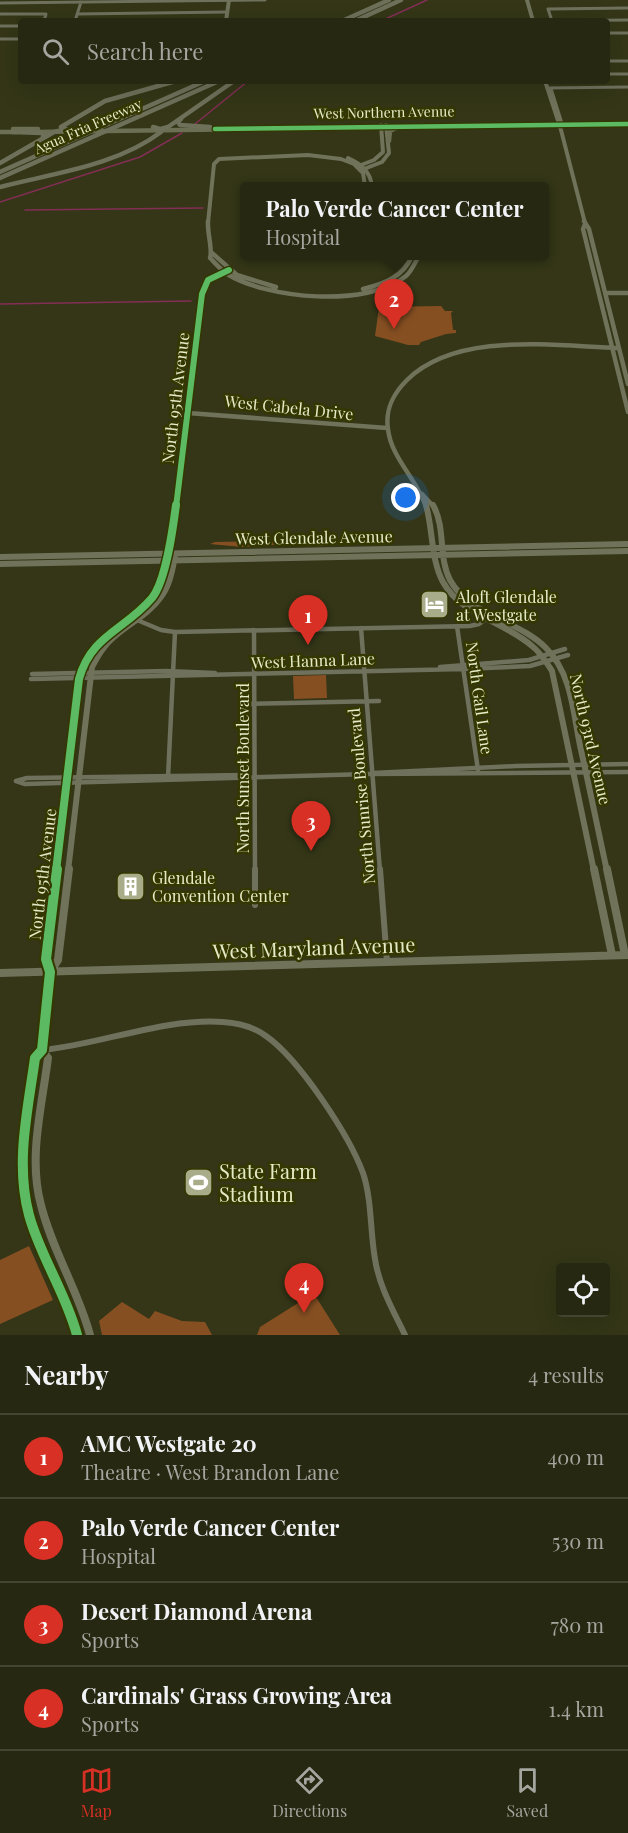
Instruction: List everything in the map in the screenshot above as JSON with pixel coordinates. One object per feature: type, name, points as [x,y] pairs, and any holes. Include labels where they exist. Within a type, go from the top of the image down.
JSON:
[{"type":"highway","points":[[349,18],[389,0]]},
{"type":"highway","points":[[362,18],[401,0]]},
{"type":"highway","points":[[0,163],[61,129],[85,111],[101,103],[166,84]]},
{"type":"highway","name":"Agua Fria Freeway","points":[[0,172],[199,84]]},
{"type":"highway","name":"Agua Fria Freeway","points":[[0,178],[212,84]]},
{"type":"highway","points":[[0,187],[121,156],[141,147],[161,130],[181,119],[230,84]]},
{"type":"highway","points":[[181,119],[178,124],[182,126],[210,127]]},
{"type":"highway","points":[[61,129],[70,130]]},
{"type":"highway","points":[[153,129],[161,130]]},
{"type":"highway","points":[[12,132],[41,133],[44,135],[41,139]]},
{"type":"main road","name":"West Northern Avenue","points":[[161,130],[628,124]]},
{"type":"main road","name":"West Northern Avenue","points":[[0,131],[54,132],[168,127],[345,128],[472,125]]},
{"type":"main road","points":[[243,129],[263,126]]},
{"type":"main road","points":[[386,141],[393,129],[420,127]]},
{"type":"main road","name":"West Northern Avenue","points":[[0,131],[61,129]]},
{"type":"street","points":[[226,18],[229,0]]},
{"type":"street","points":[[0,3],[265,0]]},
{"type":"street","points":[[525,0],[530,18]]},
{"type":"street","points":[[76,18],[81,2]]},
{"type":"street","points":[[551,18],[548,9],[628,8]]},
{"type":"street","points":[[77,14],[227,12]]},
{"type":"street","points":[[0,14],[46,14],[45,18]]},
{"type":"street","points":[[610,20],[628,20]]},
{"type":"street","points":[[0,26],[18,26]]},
{"type":"street","points":[[610,33],[628,33]]},
{"type":"street","points":[[0,39],[18,39]]},
{"type":"street","points":[[610,61],[628,61]]},
{"type":"street","points":[[610,74],[628,74]]},
{"type":"street","points":[[548,84],[556,107],[585,224],[583,229],[605,293],[628,386]]},
{"type":"street","points":[[549,88],[628,87]]},
{"type":"street","points":[[549,88],[549,96],[560,125]]},
{"type":"street","points":[[549,96],[556,107]]},
{"type":"street","points":[[361,167],[381,155],[386,141],[384,126]]},
{"type":"street","points":[[345,128],[375,130],[380,132],[386,141]]},
{"type":"street","points":[[372,182],[372,177],[361,167],[325,156],[230,157],[216,161],[207,235],[212,261],[252,286],[316,295],[351,295],[380,289],[399,281],[415,267],[417,260]]},
{"type":"street","points":[[361,167],[365,182]]},
{"type":"street","points":[[590,246],[594,275],[628,412]]},
{"type":"street","points":[[229,273],[277,287],[350,291],[389,280],[403,271],[409,260]]},
{"type":"street","name":"North 95th Avenue","points":[[77,1335],[71,1313],[34,1230],[24,1195],[23,1163],[35,1058],[42,1050],[50,972],[46,959],[79,675],[85,659],[96,643],[153,597],[161,583],[166,557],[171,547],[200,307],[204,289],[229,273]]},
{"type":"street","points":[[594,275],[605,293]]},
{"type":"street","points":[[605,293],[628,293]]},
{"type":"street","points":[[387,428],[388,410],[397,391],[410,375],[431,362],[456,353],[489,347],[618,346]]},
{"type":"street","points":[[619,376],[628,386]]},
{"type":"street","name":"West Cabela Drive","points":[[188,413],[249,414],[340,427],[387,428]]},
{"type":"street","name":"North 93rd Avenue","points":[[387,428],[394,450],[422,494],[430,522],[438,570],[447,588],[459,600],[528,642],[545,659],[555,680],[612,955]]},
{"type":"street","name":"North 93rd Avenue","points":[[422,494],[429,498],[436,513],[448,576],[461,593],[533,636],[554,656],[567,688],[626,955]]},
{"type":"street","name":"West Glendale Avenue","points":[[0,557],[175,557],[628,544]]},
{"type":"street","points":[[507,554],[520,550],[556,549],[557,546]]},
{"type":"street","points":[[171,547],[175,557]]},
{"type":"street","name":"West Glendale Avenue","points":[[443,551],[507,554],[628,552]]},
{"type":"street","name":"West Glendale Avenue","points":[[0,564],[166,557]]},
{"type":"street","name":"North 95th Avenue","points":[[50,972],[58,960],[90,675],[103,647],[155,606],[165,593],[175,557]]},
{"type":"street","points":[[136,620],[161,630],[175,632],[457,626],[476,625],[488,618]]},
{"type":"street","name":"North Gail Lane","points":[[457,626],[478,771]]},
{"type":"street","name":"North Sunrise Boulevard","points":[[361,628],[387,962]]},
{"type":"street","name":"North Sunset Boulevard","points":[[254,630],[255,904]]},
{"type":"street","points":[[168,778],[175,632]]},
{"type":"street","points":[[554,656],[565,649]]},
{"type":"street","points":[[554,656],[568,655]]},
{"type":"street","name":"West Hanna Lane","points":[[31,677],[219,675],[519,667],[554,656]]},
{"type":"street","points":[[242,704],[379,701]]},
{"type":"street","points":[[585,769],[628,764]]},
{"type":"street","points":[[67,780],[25,784],[16,782],[27,778],[78,780],[255,777],[574,768],[628,772]]},
{"type":"street","name":"West Maryland Avenue","points":[[0,973],[626,955]]},
{"type":"street","points":[[42,1050],[72,1047],[143,1029],[208,1021],[240,1025],[270,1038],[313,1090],[359,1161],[370,1207],[375,1262],[388,1301],[405,1335]]},
{"type":"street","name":"North 95th Avenue","points":[[42,1050],[48,1058],[36,1163],[38,1196],[47,1226],[84,1308],[90,1335]]},
{"type":"street","points":[[71,1313],[84,1308]]},
{"type":"shaded area","points":[[441,306],[445,311],[453,311],[451,313],[453,330],[456,330],[456,333],[421,342],[419,345],[408,345],[375,336],[379,307]]},
{"type":"shaded area","points":[[319,540],[323,542],[323,546],[242,547],[210,544],[215,542]]},
{"type":"shaded area","points":[[326,675],[327,698],[294,699],[293,676]]},
{"type":"shaded area","points":[[29,1246],[53,1300],[0,1324],[0,1260]]},
{"type":"shaded area","points":[[316,1297],[340,1335],[257,1335],[260,1327],[306,1298]]},
{"type":"shaded area","points":[[122,1302],[149,1319],[155,1311],[182,1321],[205,1322],[212,1335],[102,1335],[99,1321]]},
{"type":"waterway","points":[[388,18],[427,0]]},
{"type":"waterway","points":[[195,124],[244,84]]},
{"type":"waterway","points":[[0,202],[140,157],[182,133]]},
{"type":"waterway","points":[[25,210],[203,208]]},
{"type":"waterway","points":[[0,304],[191,301]]},
{"type":"cycle path","points":[[215,129],[628,124]]},
{"type":"cycle path","points":[[77,1335],[73,1319],[29,1215],[25,1196],[23,1157],[35,1058],[42,1050],[50,972],[46,959],[79,679],[83,664],[90,652],[109,633],[142,608],[152,598],[159,585],[165,559],[171,547],[202,294],[208,280],[229,270]]},
{"type":"place","name":"Palo Verde Cancer Center","points":[[394,329]]},
{"type":"place","name":"Aloft Glendale at Westgate","points":[[435,605]]},
{"type":"place","name":"AMC Westgate 20","points":[[308,645]]},
{"type":"place","name":"Desert Diamond Arena","points":[[311,851]]},
{"type":"place","name":"Glendale Convention Center","points":[[131,886]]},
{"type":"place","name":"State Farm Stadium","points":[[198,1182]]},
{"type":"place","name":"Cardinals' Grass Growing Area","points":[[304,1313]]}]
